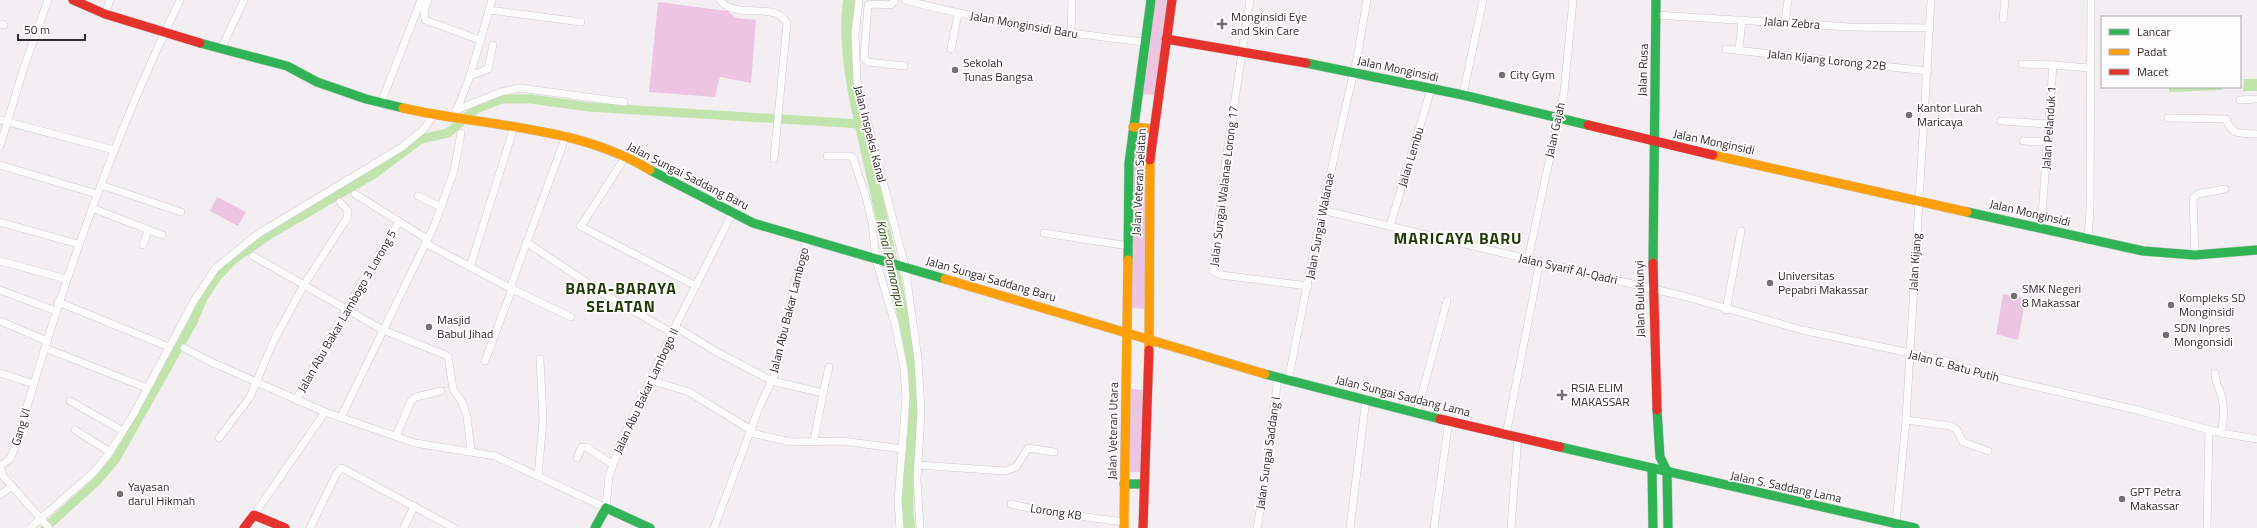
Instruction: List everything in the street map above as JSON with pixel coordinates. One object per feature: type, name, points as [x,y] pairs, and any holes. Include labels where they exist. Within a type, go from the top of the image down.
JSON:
[{"type":"main road","name":"Jalan Sungai Saddang Baru","points":[[73,0],[105,14],[165,34],[287,66],[329,87],[381,103],[434,115],[457,115],[490,123],[566,136],[626,156],[732,214],[753,223],[807,240],[903,266],[1149,342]]},
{"type":"main road","name":"Jalan Veteran Selatan","points":[[1127,334],[1129,163],[1144,42],[1152,0]]},
{"type":"main road","name":"Jalan Veteran Selatan","points":[[1149,342],[1148,211],[1153,129],[1172,0]]},
{"type":"main road","name":"Jalan Rusa","points":[[1652,141],[1656,0]]},
{"type":"main road","name":"Jalan Monginsidi","points":[[1166,39],[1196,43],[1354,72],[1463,95],[1652,141],[2143,251],[2195,255],[2257,250]]},
{"type":"main road","points":[[1133,127],[1153,129]]},
{"type":"main road","name":"Jalan Bulukunyi","points":[[1652,141],[1653,365],[1660,457],[1667,471]]},
{"type":"main road","name":"Jalan Veteran Utara","points":[[1124,525],[1127,334]]},
{"type":"main road","points":[[1143,528],[1143,484],[1149,342]]},
{"type":"main road","name":"Jalan Sungai Saddang Lama","points":[[1149,342],[1288,380],[1506,435],[1652,468]]},
{"type":"main road","points":[[1653,528],[1652,468],[1660,457]]},
{"type":"main road","name":"Jalan S. Saddang Lama","points":[[1652,468],[1915,528]]},
{"type":"main road","points":[[1667,471],[1668,528]]},
{"type":"main road","points":[[1124,484],[1143,484]]},
{"type":"main road","points":[[1124,503],[1143,503]]},
{"type":"main road","points":[[595,528],[606,508],[650,528]]},
{"type":"main road","points":[[244,528],[254,515],[285,528]]},
{"type":"street","points":[[0,146],[3,121],[48,0]]},
{"type":"street","points":[[105,14],[110,0]]},
{"type":"street","name":"Gang VI","points":[[0,466],[6,463],[13,452],[58,302],[97,194],[146,72],[180,0]]},
{"type":"street","points":[[221,49],[244,0]]},
{"type":"street","points":[[381,103],[421,0]]},
{"type":"street","points":[[428,0],[424,12],[425,20],[480,40]]},
{"type":"street","points":[[457,115],[492,0]]},
{"type":"street","points":[[720,0],[732,8],[778,14],[786,21],[788,27],[778,106],[774,160]]},
{"type":"street","name":"Jalan Inspeksi Kanal","points":[[859,0],[855,34],[857,82],[903,266],[921,384],[921,429],[918,465],[918,505],[920,528]]},
{"type":"street","points":[[895,0],[893,5],[868,5],[864,58],[868,62],[904,66]]},
{"type":"street","name":"Jalan Monginsidi Baru","points":[[905,0],[923,2],[958,14],[1071,34],[1144,42]]},
{"type":"street","points":[[1071,34],[1072,0]]},
{"type":"street","points":[[1242,52],[1250,0]]},
{"type":"street","name":"Jalan Sungai Walanae","points":[[1288,380],[1322,210],[1354,72],[1367,0]]},
{"type":"street","points":[[1463,95],[1483,0]]},
{"type":"street","name":"Jalan Gajah","points":[[1528,260],[1565,79],[1573,0]]},
{"type":"street","points":[[1785,22],[1788,0]]},
{"type":"street","name":"Jalan Kijang","points":[[1896,524],[1906,420],[1932,0]]},
{"type":"street","points":[[2003,19],[2004,0]]},
{"type":"street","points":[[2088,239],[2090,210],[2091,0]]},
{"type":"street","points":[[489,10],[582,22]]},
{"type":"street","points":[[951,49],[958,14]]},
{"type":"street","name":"Jalan Zebra","points":[[1656,15],[1872,28],[1930,28]]},
{"type":"street","points":[[1739,50],[1742,20]]},
{"type":"street","points":[[470,76],[488,69],[493,45]]},
{"type":"street","name":"Jalan Kijang Lorong 22B","points":[[1726,49],[1928,71]]},
{"type":"street","name":"Jalan Sungai Walanae Lorong 17","points":[[1242,52],[1224,172],[1213,271],[1221,275],[1308,286]]},
{"type":"street","points":[[2022,64],[2090,68]]},
{"type":"street","name":"Jalan Pelanduk 1","points":[[2041,228],[2053,65]]},
{"type":"street","points":[[457,115],[500,92],[520,88],[624,102]]},
{"type":"street","name":"Jalan Lembu","points":[[1390,226],[1431,89]]},
{"type":"street","points":[[2240,100],[2257,99]]},
{"type":"street","points":[[30,528],[42,520],[94,472],[110,452],[206,280],[236,251],[258,234],[402,147],[424,129],[434,115]]},
{"type":"street","points":[[2168,118],[2226,119],[2229,128],[2236,133],[2257,134]]},
{"type":"street","points":[[3,121],[114,150]]},
{"type":"street","points":[[2001,121],[2049,124]]},
{"type":"street","points":[[470,267],[514,127]]},
{"type":"street","points":[[341,416],[426,241],[441,206],[454,171],[461,133]]},
{"type":"street","points":[[485,361],[526,242],[566,136]]},
{"type":"street","points":[[2023,141],[2048,142]]},
{"type":"street","points":[[626,156],[580,226],[696,286]]},
{"type":"street","points":[[827,156],[850,156],[853,158],[872,222],[878,260],[902,354],[906,398],[898,501],[900,528]]},
{"type":"street","points":[[0,165],[97,194]]},
{"type":"street","points":[[101,185],[181,212]]},
{"type":"street","points":[[2195,255],[2193,198],[2198,194],[2225,188]]},
{"type":"street","points":[[355,194],[426,241],[470,267],[511,289],[571,317]]},
{"type":"street","points":[[418,196],[441,206]]},
{"type":"street","points":[[219,438],[250,397],[274,340],[303,287],[347,218],[348,211],[340,202]]},
{"type":"street","points":[[92,208],[148,231],[162,235]]},
{"type":"street","name":"Jalan Syarif Al-Qadri","points":[[1322,210],[1652,289]]},
{"type":"street","name":"Jalan Abu Bakar Lambogo II","points":[[606,508],[612,464],[674,330],[732,214]]},
{"type":"street","points":[[0,222],[78,244]]},
{"type":"street","name":"Jalan Abu Bakar Lambogo 3 Lorong 5","points":[[296,400],[346,309],[399,222]]},
{"type":"street","points":[[143,245],[148,231]]},
{"type":"street","points":[[1726,310],[1741,231]]},
{"type":"street","points":[[1044,233],[1129,246]]},
{"type":"street","name":"Jalan Abu Bakar Lambogo","points":[[714,528],[772,381],[795,281],[807,240]]},
{"type":"street","points":[[526,242],[604,294],[772,381],[823,393]]},
{"type":"street","points":[[253,256],[303,287],[383,330],[448,356],[453,389],[462,402],[467,416],[471,451]]},
{"type":"street","points":[[0,261],[66,279]]},
{"type":"street","points":[[1506,435],[1540,261]]},
{"type":"street","name":"Jalan G. Batu Putih","points":[[1652,289],[1687,297],[1726,310],[1802,330],[1909,354],[1943,360],[1999,378],[2221,433],[2257,438]]},
{"type":"street","points":[[0,290],[56,311]]},
{"type":"street","points":[[1417,412],[1447,301]]},
{"type":"street","points":[[58,302],[169,347]]},
{"type":"street","points":[[0,321],[46,345],[147,388]]},
{"type":"street","points":[[184,348],[257,383],[325,412],[341,416],[427,446],[471,451],[501,458],[606,508]]},
{"type":"street","points":[[538,476],[543,420],[540,359]]},
{"type":"street","points":[[814,441],[823,393],[830,367]]},
{"type":"street","points":[[0,373],[34,384]]},
{"type":"street","points":[[2215,373],[2216,384],[2220,393],[2224,414],[2221,433]]},
{"type":"street","name":"Jalan Sungai Saddang I","points":[[1257,528],[1266,478],[1278,377]]},
{"type":"street","points":[[650,380],[689,392],[751,431],[777,440],[847,442],[902,449]]},
{"type":"street","points":[[396,436],[411,401],[416,397],[441,391]]},
{"type":"street","points":[[1350,528],[1366,399]]},
{"type":"street","points":[[70,401],[123,431]]},
{"type":"street","points":[[254,515],[325,412]]},
{"type":"street","points":[[1434,528],[1449,420]]},
{"type":"street","points":[[1906,420],[1951,426],[1957,430],[1963,442],[1988,451]]},
{"type":"street","points":[[2207,528],[2209,429]]},
{"type":"street","points":[[75,430],[110,452]]},
{"type":"street","points":[[1511,528],[1518,438]]},
{"type":"street","points":[[577,458],[582,447],[586,447],[612,464]]},
{"type":"street","points":[[918,465],[1005,471],[1016,467],[1028,448],[1054,452]]},
{"type":"street","points":[[0,466],[1,475],[50,528]]},
{"type":"street","points":[[310,528],[337,473],[343,468],[454,528]]},
{"type":"street","points":[[0,495],[12,486]]},
{"type":"street","name":"Lorong KB","points":[[1011,504],[1047,512],[1124,525]]},
{"type":"street","points":[[404,528],[414,506]]},
{"type":"shaded area","points":[[1154,0],[1170,0],[1157,95],[1141,94]]},
{"type":"shaded area","points":[[658,2],[728,11],[735,18],[756,20],[751,83],[720,77],[715,97],[649,92]]},
{"type":"shaded area","points":[[1135,154],[1148,155],[1146,309],[1132,308],[1132,165]]},
{"type":"shaded area","points":[[217,197],[246,212],[238,226],[210,211]]},
{"type":"shaded area","points":[[2003,294],[2026,298],[2018,340],[1996,334]]},
{"type":"shaded area","points":[[1130,389],[1146,390],[1140,472],[1129,472]]},
{"type":"water","name":"Kanal Pannampu","points":[[843,0],[856,0],[854,68],[901,277],[915,349],[919,430],[913,503],[915,528],[904,528],[902,503],[909,408],[906,359],[847,86],[842,43],[841,21]]},
{"type":"water","points":[[2244,79],[2257,79],[2257,91],[2243,91]]},
{"type":"water","points":[[2169,88],[2222,88],[2222,90],[2169,92]]},
{"type":"waterway","points":[[45,528],[96,482],[115,460],[193,322],[203,298],[217,277],[234,259],[272,233],[374,174],[421,139],[448,133],[476,109],[502,99],[531,99],[589,107],[860,124]]},
{"type":"traffic: fast","points":[[1128,260],[1129,163],[1151,0]]},
{"type":"traffic: fast","points":[[1653,263],[1656,0]]},
{"type":"traffic: fast","points":[[200,43],[287,66],[317,82],[366,99],[403,108]]},
{"type":"traffic: fast","points":[[1306,63],[1463,95],[1588,125]]},
{"type":"traffic: fast","points":[[650,170],[753,223],[945,279]]},
{"type":"traffic: fast","points":[[1967,212],[2143,251],[2195,255],[2257,250]]},
{"type":"traffic: fast","points":[[1265,374],[1440,419]]},
{"type":"traffic: fast","points":[[1657,410],[1660,457],[1667,471],[1668,528]]},
{"type":"traffic: fast","points":[[1560,447],[1915,528]]},
{"type":"traffic: fast","points":[[1652,468],[1653,528]]},
{"type":"traffic: fast","points":[[1124,484],[1143,484]]},
{"type":"traffic: fast","points":[[595,528],[606,508],[650,528]]},
{"type":"traffic: slow","points":[[403,108],[530,129],[561,136],[592,144],[622,155],[650,170]]},
{"type":"traffic: slow","points":[[1133,127],[1153,129]]},
{"type":"traffic: slow","points":[[1713,155],[1967,212]]},
{"type":"traffic: slow","points":[[1149,350],[1150,160]]},
{"type":"traffic: slow","points":[[1124,528],[1128,260]]},
{"type":"traffic: slow","points":[[945,279],[1265,374]]},
{"type":"traffic: jam","points":[[73,0],[105,14],[200,43]]},
{"type":"traffic: jam","points":[[1150,160],[1172,0]]},
{"type":"traffic: jam","points":[[1166,39],[1306,63]]},
{"type":"traffic: jam","points":[[1588,125],[1713,155]]},
{"type":"traffic: jam","points":[[1653,263],[1657,410]]},
{"type":"traffic: jam","points":[[1143,528],[1149,350]]},
{"type":"traffic: jam","points":[[1440,419],[1560,447]]},
{"type":"traffic: jam","points":[[244,528],[254,515],[285,528]]},
{"type":"place","name":"Monginsidi Eye and Skin Care","points":[[1222,24]]},
{"type":"place","name":"Sekolah Tunas Bangsa","points":[[955,70]]},
{"type":"place","name":"City Gym","points":[[1502,75]]},
{"type":"place","name":"Kantor Lurah Maricaya","points":[[1909,115]]},
{"type":"place","name":"Universitas Pepabri Makassar","points":[[1770,283]]},
{"type":"place","name":"SMK Negeri 8 Makassar","points":[[2014,296]]},
{"type":"place","name":"Kompleks SD Monginsidi","points":[[2171,305]]},
{"type":"place","name":"Masjid Babul Jihad","points":[[429,327]]},
{"type":"place","name":"SDN Inpres Mongonsidi","points":[[2166,335]]},
{"type":"place","name":"RSIA ELIM MAKASSAR","points":[[1562,395]]},
{"type":"place","name":"Yayasan darul Hikmah","points":[[120,494]]},
{"type":"place","name":"GPT Petra Makassar","points":[[2122,499]]},
{"type":"district","name":"MARICAYA BARU","points":[[1458,238]]},
{"type":"district","name":"BARA-BARAYA SELATAN","points":[[621,297]]}]
